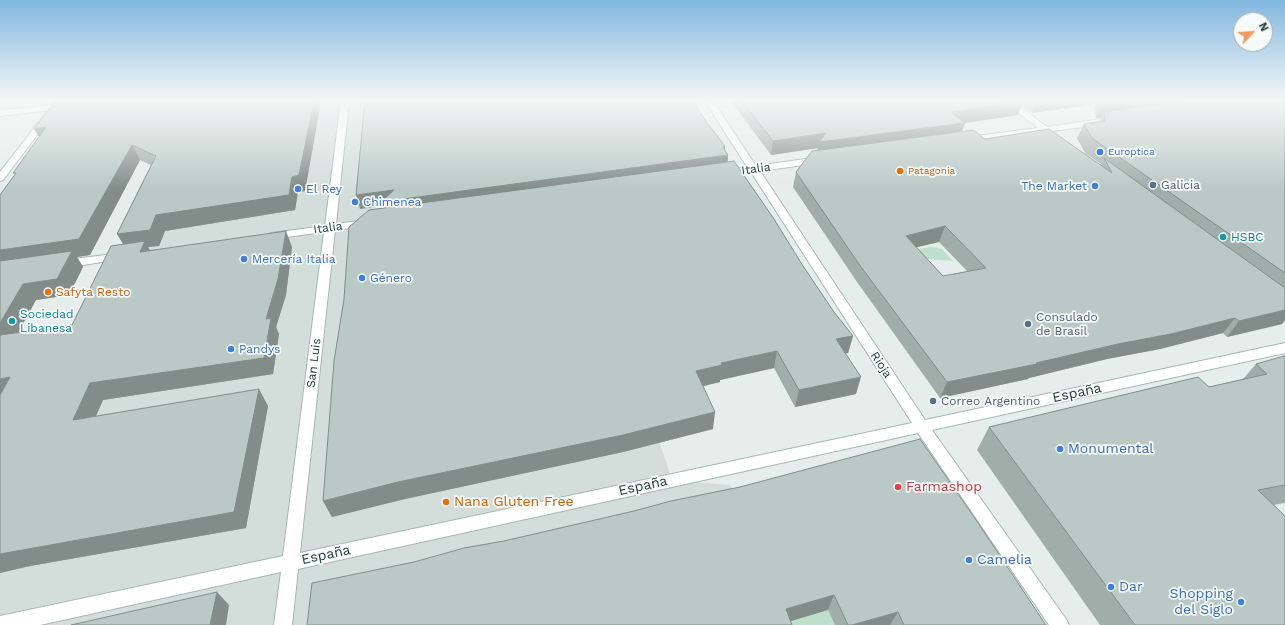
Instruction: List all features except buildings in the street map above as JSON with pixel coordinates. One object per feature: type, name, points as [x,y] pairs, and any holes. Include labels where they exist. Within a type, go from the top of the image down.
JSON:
[{"type":"street","points":[[0,178],[36,130]]},
{"type":"street","name":"San Luis","points":[[283,625],[342,130]]},
{"type":"street","name":"Rioja","points":[[728,130],[922,426],[1060,625]]},
{"type":"street","points":[[959,141],[1037,130]]},
{"type":"street","points":[[1047,130],[1058,138]]},
{"type":"street","name":"Italia","points":[[714,175],[824,160]]},
{"type":"street","name":"Italia","points":[[261,237],[377,221]]},
{"type":"street","points":[[53,266],[130,255]]},
{"type":"street","name":"España","points":[[0,625],[1285,348]]},
{"type":"shaded area","points":[[220,130],[616,130],[581,205],[672,480],[730,485],[782,625],[0,625],[0,522],[118,270]]},
{"type":"green space","points":[[930,247],[942,249],[953,261],[928,259],[921,265],[918,249]]},
{"type":"green space","points":[[828,610],[835,625],[781,624]]},
{"type":"place","name":"Europtica","points":[[1100,152]]},
{"type":"place","name":"Patagonia","points":[[900,171]]},
{"type":"place","name":"Galicia","points":[[1153,185]]},
{"type":"place","name":"The Market","points":[[1095,186]]},
{"type":"place","name":"El Rey","points":[[298,189]]},
{"type":"place","name":"Chimenea","points":[[355,202]]},
{"type":"place","name":"HSBC","points":[[1223,237]]},
{"type":"place","name":"Mercería Italia","points":[[244,259]]},
{"type":"place","name":"Género","points":[[362,278]]},
{"type":"place","name":"Safyta Resto","points":[[48,292]]},
{"type":"place","name":"Sociedad Libanesa","points":[[12,321]]},
{"type":"place","name":"Consulado de Brasil","points":[[1028,324]]},
{"type":"place","name":"Pandys","points":[[231,349]]},
{"type":"place","name":"Correo Argentino","points":[[933,401]]},
{"type":"place","name":"Monumental","points":[[1060,449]]},
{"type":"place","name":"Farmashop","points":[[898,487]]},
{"type":"place","name":"Nana Gluten Free","points":[[446,502]]},
{"type":"place","name":"Camelia","points":[[969,560]]},
{"type":"place","name":"Dar","points":[[1111,587]]},
{"type":"place","name":"Shopping del Siglo","points":[[1241,602]]}]
